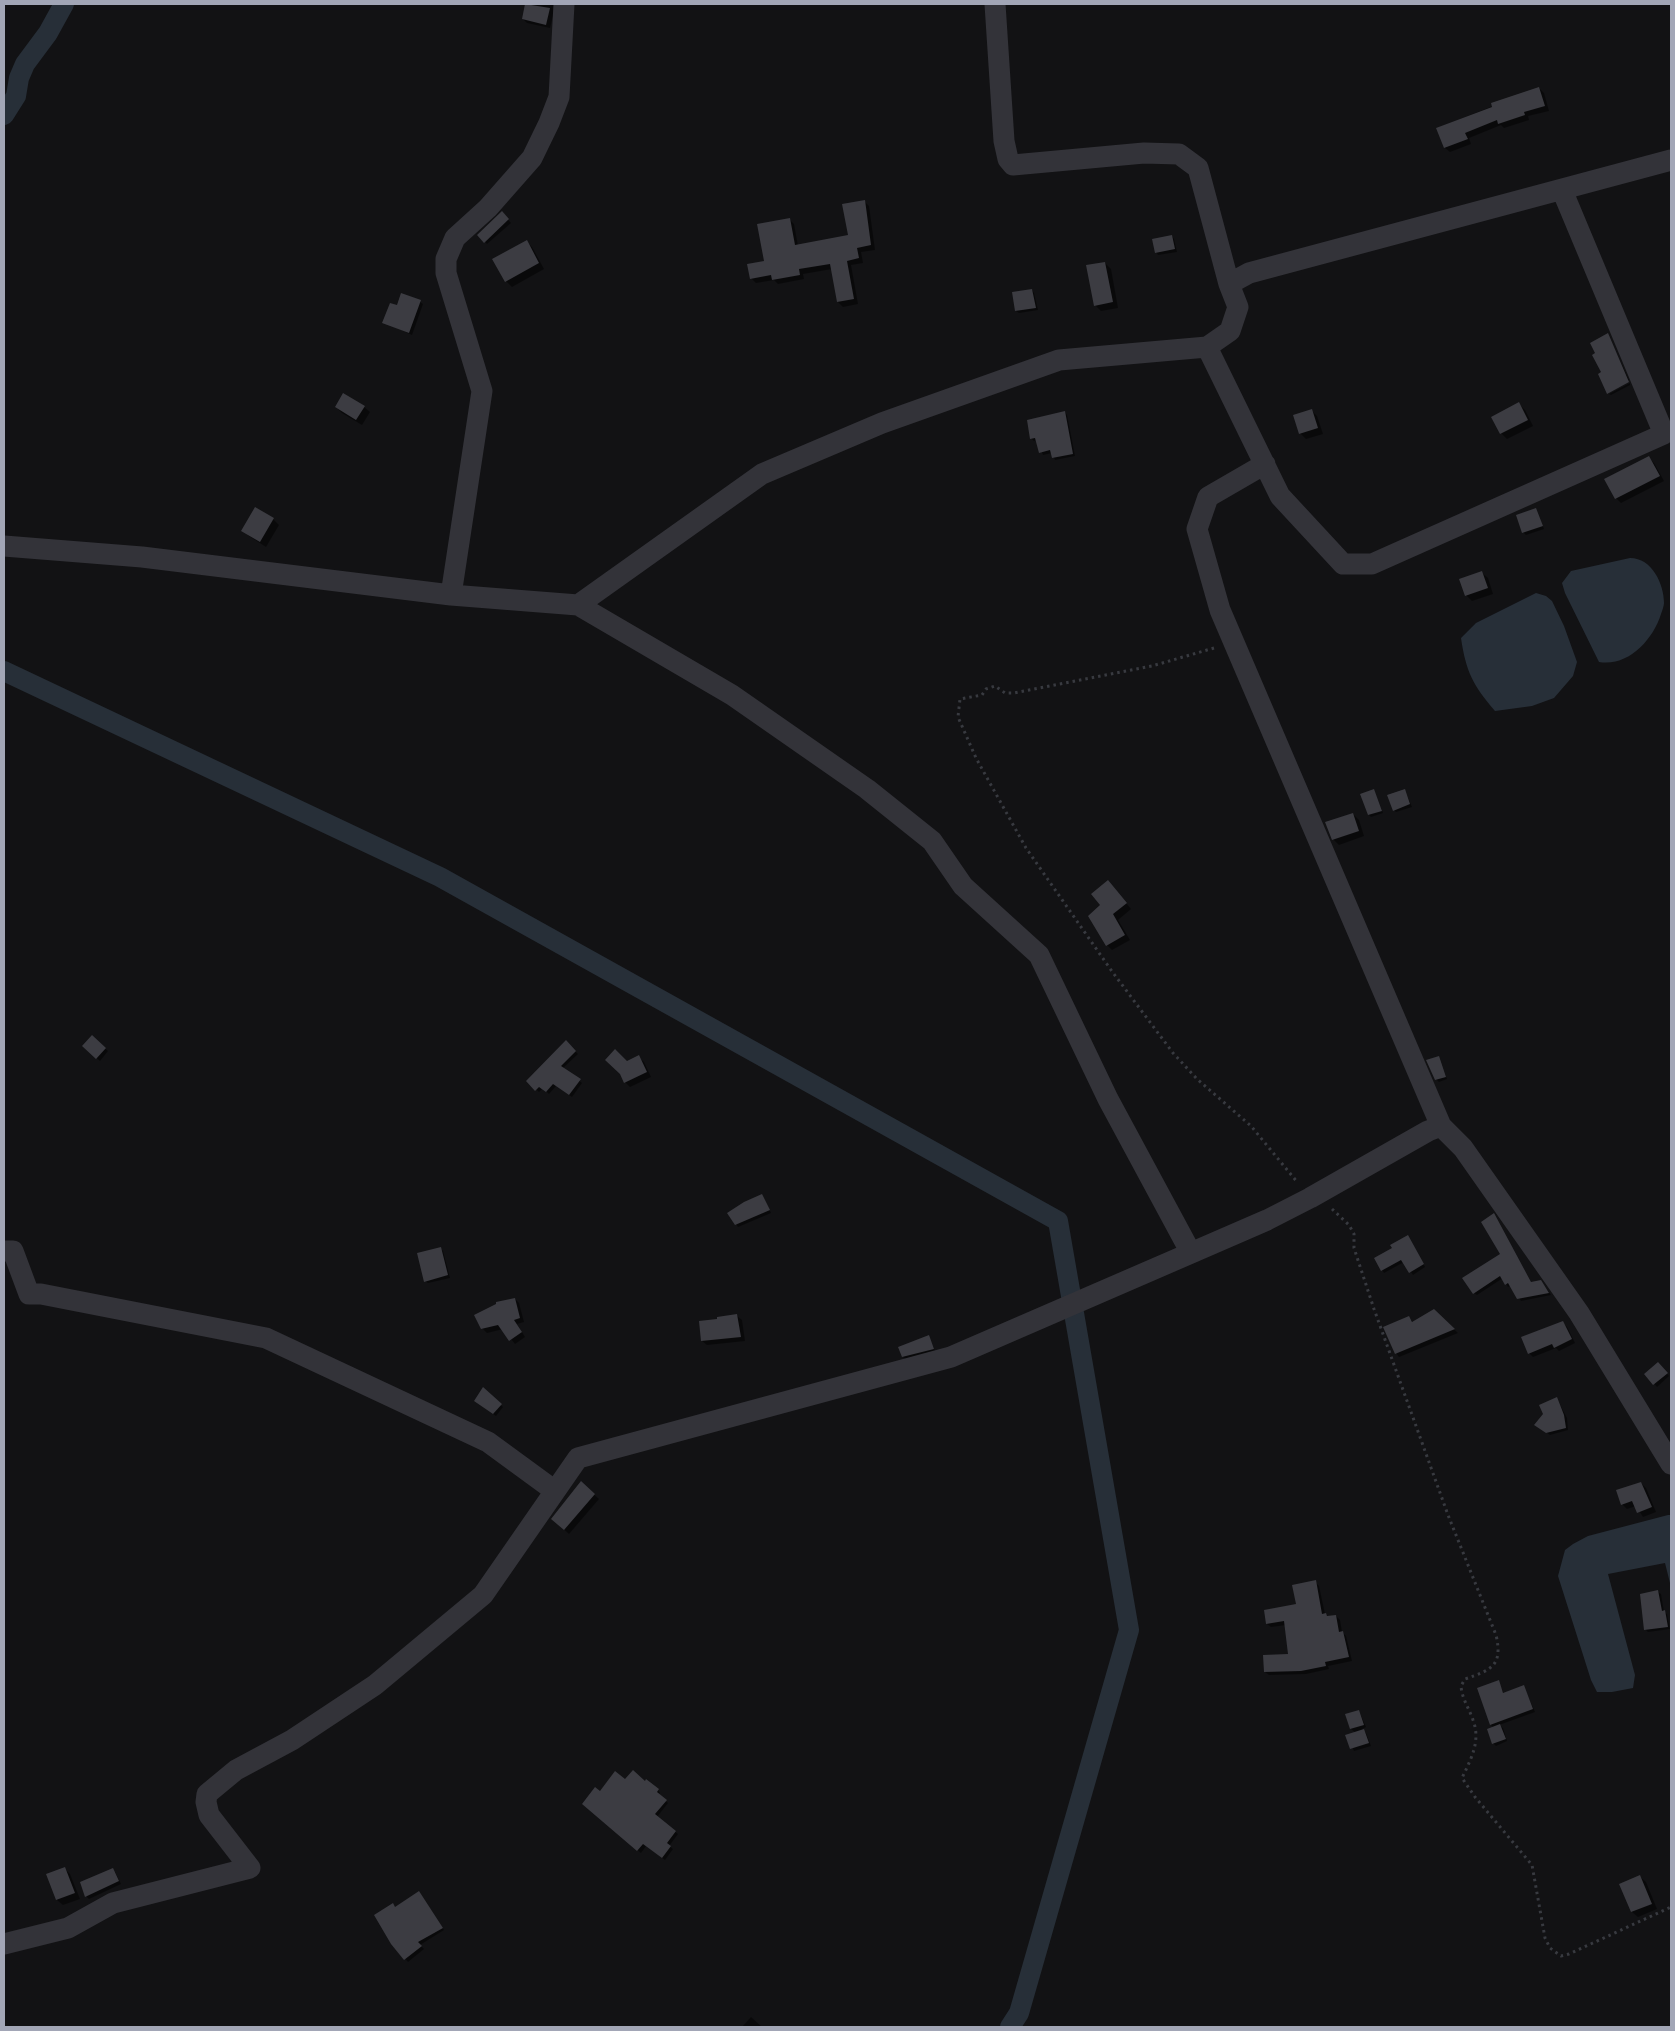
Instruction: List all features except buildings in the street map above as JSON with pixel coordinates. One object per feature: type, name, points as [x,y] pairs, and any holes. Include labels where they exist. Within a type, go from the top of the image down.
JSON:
[{"type":"street","points":[[451,595],[482,391],[446,272],[446,259],[455,238],[488,208],[532,158],[549,123],[558,97],[564,4]]},
{"type":"street","points":[[578,605],[762,474],[882,423],[1059,360],[1207,347],[1230,331],[1238,307],[1229,284],[1198,168],[1179,154],[1144,153],[1013,165],[1008,159],[1004,141],[995,4]]},
{"type":"street","points":[[1229,284],[1249,273],[1671,160]]},
{"type":"street","points":[[1207,347],[1280,496],[1343,564],[1372,564],[1664,434],[1562,190]]},
{"type":"street","points":[[1265,464],[1208,497],[1197,529],[1220,610],[1441,1126],[1463,1148],[1579,1313],[1671,1464]]},
{"type":"street","points":[[4,546],[142,556],[451,595],[578,605],[732,695],[867,789],[932,841],[963,886],[1039,956],[1108,1099],[1191,1253]]},
{"type":"street","points":[[4,1944],[68,1928],[113,1903],[250,1868],[209,1815],[206,1802],[207,1794],[236,1770],[292,1740],[375,1685],[483,1595],[578,1458],[951,1357],[1267,1220],[1310,1198],[1428,1131],[1441,1126]]},
{"type":"street","points":[[4,1251],[13,1251],[29,1294],[41,1294],[266,1338],[488,1442],[555,1491]]},
{"type":"path","points":[[1234,642],[1152,666],[1014,693],[1004,693],[995,686],[986,689],[982,695],[960,699],[958,717],[976,758],[1026,848],[1111,970],[1173,1054],[1197,1079],[1251,1126],[1310,1198],[1334,1211],[1349,1225],[1354,1234],[1354,1248],[1374,1309],[1448,1514],[1496,1635],[1499,1656],[1484,1672],[1465,1679],[1460,1686],[1462,1698],[1473,1719],[1477,1734],[1476,1744],[1462,1778],[1475,1797],[1532,1865],[1545,1938],[1550,1948],[1560,1956],[1569,1954],[1671,1907]]},
{"type":"shaded area","points":[[1630,558],[1645,562],[1655,573],[1662,588],[1663,608],[1652,633],[1638,650],[1620,660],[1599,662],[1565,593],[1562,583],[1571,571]]},
{"type":"shaded area","points":[[1536,593],[1546,596],[1552,601],[1564,626],[1577,662],[1573,676],[1554,698],[1532,706],[1495,711],[1472,678],[1465,660],[1461,638],[1476,623]]},
{"type":"shaded area","points":[[1671,1515],[1671,1587],[1665,1563],[1608,1574],[1635,1675],[1633,1688],[1612,1692],[1597,1692],[1591,1680],[1558,1576],[1565,1550],[1588,1536]]},
{"type":"waterway","points":[[4,115],[16,96],[19,78],[25,64],[48,33],[64,4]]},
{"type":"waterway","points":[[4,671],[440,877],[1058,1221],[1129,1630],[1019,2013],[1010,2027]]}]
